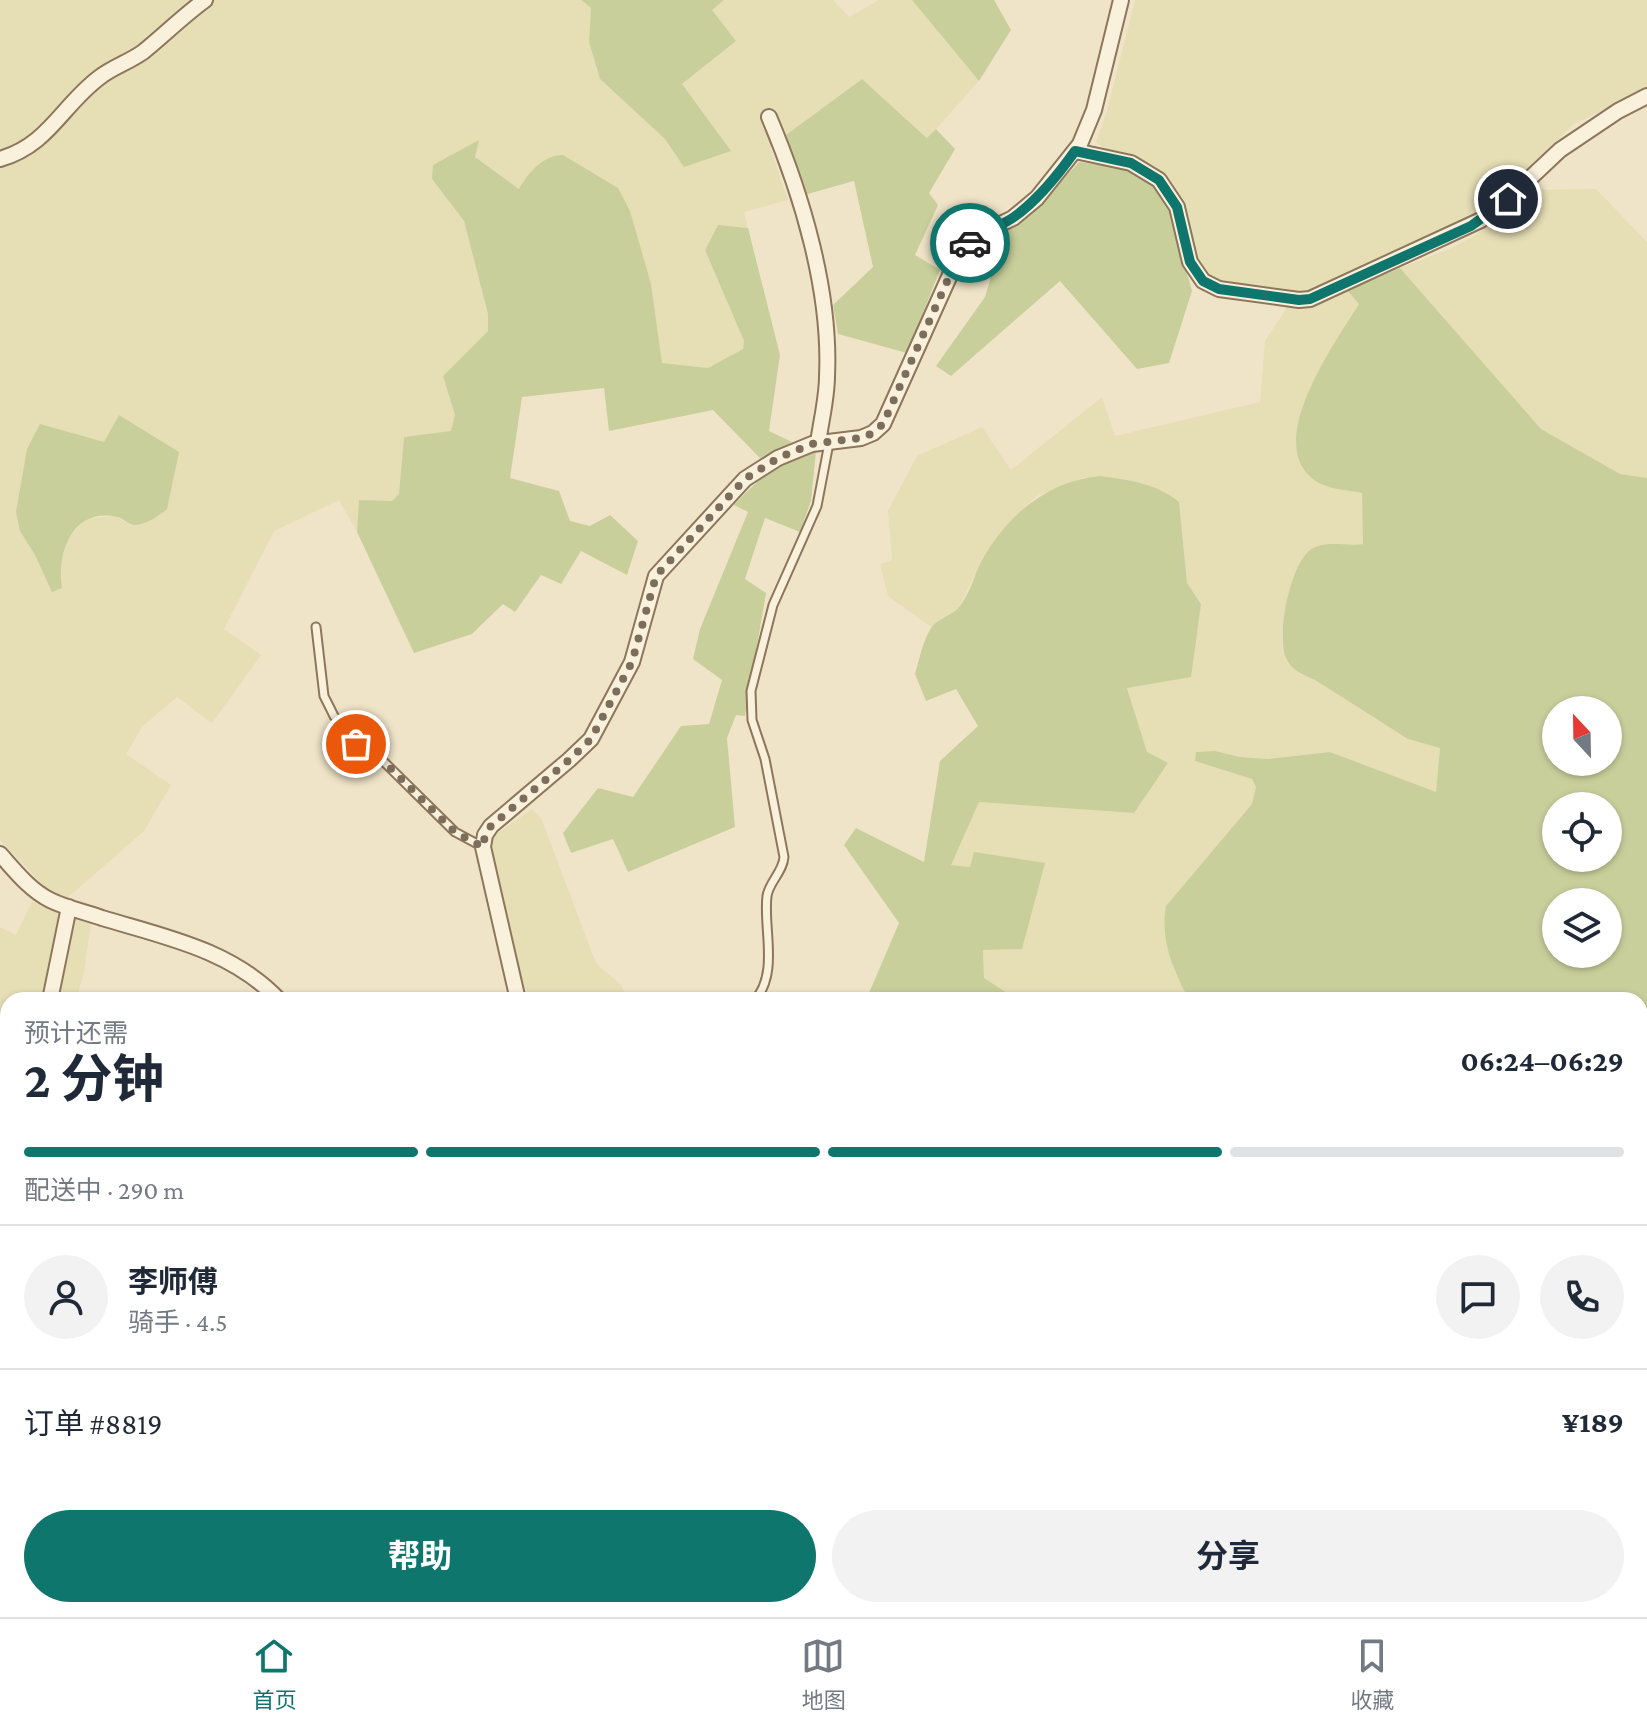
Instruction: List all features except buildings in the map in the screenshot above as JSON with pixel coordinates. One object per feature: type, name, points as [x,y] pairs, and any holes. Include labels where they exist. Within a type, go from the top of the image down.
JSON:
[{"type":"street","points":[[0,159],[25,150],[43,137],[100,77],[144,51],[205,0]]},
{"type":"street","points":[[516,992],[483,847],[485,835],[491,826],[591,739],[632,662],[659,571],[745,479],[778,458],[823,443],[861,438],[883,424],[950,275],[967,246],[980,234],[1013,218],[1037,198],[1086,133],[1121,0]]},
{"type":"street","points":[[1075,151],[1131,163],[1159,180],[1177,207],[1190,262],[1203,281],[1219,289],[1310,299],[1481,220],[1560,150],[1618,111],[1647,96]]},
{"type":"street","points":[[769,117],[799,198],[822,300],[827,378],[823,443]]},
{"type":"street","points":[[0,854],[36,891],[69,907],[222,957],[271,992]]},
{"type":"street","points":[[52,992],[69,907]]},
{"type":"lane","points":[[759,992],[766,978],[767,898],[784,857],[765,759],[752,720],[751,691],[773,605],[817,506],[823,443]]},
{"type":"lane","points":[[316,627],[324,696],[334,716],[360,748],[380,758],[455,832],[483,847]]},
{"type":"shaded area","points":[[0,0],[195,0],[152,36],[100,67],[39,131],[17,145],[0,151]]},
{"type":"shaded area","points":[[211,0],[581,0],[591,7],[589,42],[600,79],[665,139],[682,84],[736,41],[711,10],[724,0],[833,0],[849,17],[879,0],[912,0],[979,81],[928,138],[862,79],[770,147],[788,200],[744,212],[748,228],[718,226],[705,250],[744,341],[743,349],[708,368],[661,363],[651,284],[475,157],[478,140],[432,179],[464,221],[488,314],[488,331],[443,376],[455,415],[451,432],[404,437],[399,494],[392,501],[359,501],[357,532],[339,500],[274,531],[224,629],[261,655],[212,723],[177,697],[143,726],[126,754],[171,785],[144,831],[66,899],[45,887],[0,840],[0,164],[40,147],[102,81]],"holes":[[[119,415],[161,515],[137,525],[130,525],[115,516],[90,518],[69,538],[59,571],[35,555],[20,531],[105,442]]]},
{"type":"shaded area","points":[[1135,0],[1647,0],[1647,89],[1574,124],[1491,202],[1461,223],[1312,292],[1296,294],[1210,278],[1198,266],[1181,203],[1170,184],[1143,161],[1105,149],[1096,142]]},
{"type":"shaded area","points":[[1596,189],[1647,242],[1647,478],[1620,474],[1541,429],[1400,268],[1452,248],[1477,234],[1502,218],[1527,190]]},
{"type":"shaded area","points":[[1347,290],[1359,304],[1310,387],[1296,437],[1298,454],[1305,469],[1332,488],[1362,493],[1363,544],[1328,544],[1294,578],[1282,629],[1282,645],[1299,674],[1315,680],[1408,739],[1440,748],[1436,793],[1330,752],[1268,759],[1215,751],[1195,761],[1252,779],[1256,787],[1252,804],[1166,906],[1175,972],[1185,992],[1006,992],[984,978],[983,950],[970,867],[950,865],[979,802],[1133,813],[1168,763],[1147,753],[1127,687],[1201,604],[1187,583],[1179,502],[1150,486],[1100,476],[1083,478],[1037,496],[1024,508],[974,576],[959,607],[931,627],[888,596],[880,564],[892,560],[888,511],[917,456],[982,427],[1011,470],[1102,397],[1115,436],[1260,402],[1265,341],[1288,306],[1311,306]]},
{"type":"shaded area","points":[[532,809],[541,818],[596,963],[622,986],[624,992],[527,992],[488,849],[492,837]]},
{"type":"shaded area","points":[[32,901],[62,915],[91,923],[78,992],[0,992],[0,927],[16,935]]},
{"type":"green space","points":[[581,0],[724,0],[712,10],[736,41],[682,84],[731,151],[684,167],[665,139],[600,79],[589,42],[591,8]]},
{"type":"green space","points":[[912,0],[994,0],[1011,30],[979,81]]},
{"type":"green space","points":[[862,79],[927,138],[936,129],[955,149],[929,193],[938,205],[915,255],[940,270],[907,353],[838,334],[833,305],[873,267],[854,181],[804,195],[786,135]]},
{"type":"green space","points":[[479,140],[475,157],[519,189],[537,166],[549,158],[563,155],[618,188],[630,211],[651,284],[662,363],[708,368],[743,349],[744,341],[705,250],[718,225],[748,228],[780,355],[769,431],[792,442],[760,458],[713,410],[609,431],[604,388],[522,397],[510,478],[559,491],[570,521],[590,526],[610,515],[638,541],[627,575],[581,551],[561,584],[541,575],[515,612],[503,604],[472,634],[414,653],[357,532],[359,500],[392,501],[399,494],[404,437],[451,431],[455,415],[443,376],[488,331],[488,314],[464,221],[432,179],[433,165]]},
{"type":"green space","points":[[1079,162],[1120,168],[1150,179],[1167,203],[1192,291],[1169,363],[1137,369],[1060,281],[951,376],[936,366],[985,297],[1005,229],[1039,206]]},
{"type":"green space","points":[[1400,268],[1541,429],[1620,474],[1647,478],[1647,992],[1185,992],[1166,943],[1166,906],[1252,804],[1256,787],[1252,779],[1195,761],[1196,752],[1215,751],[1268,759],[1330,752],[1436,792],[1440,748],[1408,739],[1298,672],[1288,662],[1283,647],[1287,602],[1302,559],[1321,545],[1363,544],[1362,493],[1319,483],[1302,467],[1296,446],[1299,421],[1308,395],[1334,343],[1359,304],[1347,290]]},
{"type":"green space","points":[[119,415],[179,452],[167,509],[138,525],[117,517],[102,516],[89,519],[79,526],[65,548],[62,588],[52,592],[20,531],[16,512],[27,449],[40,424],[104,442]]},
{"type":"green space","points":[[816,451],[811,501],[800,532],[765,518],[745,579],[766,593],[745,716],[736,715],[727,738],[735,827],[628,872],[613,839],[571,853],[563,833],[598,788],[633,797],[681,726],[709,724],[722,680],[693,659],[700,629],[748,512],[734,505],[760,479],[782,464]]},
{"type":"green space","points":[[1100,476],[1131,481],[1151,486],[1179,502],[1187,583],[1201,604],[1191,677],[1127,688],[1147,752],[1168,763],[1134,813],[979,802],[951,865],[970,867],[974,852],[1045,863],[1022,949],[983,950],[984,978],[1006,992],[869,992],[899,923],[844,845],[856,828],[924,862],[940,761],[978,726],[956,689],[926,701],[915,674],[926,638],[934,625],[960,606],[991,545],[1016,516],[1046,493],[1081,479]]},
{"type":"way so far","points":[[356,744],[380,758],[455,832],[483,847],[487,830],[591,739],[632,662],[656,576],[745,479],[778,458],[812,444],[861,438],[883,424],[950,275],[970,243]]},
{"type":"route","points":[[970,243],[980,234],[1013,218],[1037,198],[1075,151],[1131,163],[1159,180],[1177,207],[1190,262],[1203,281],[1219,289],[1299,300],[1326,294],[1471,226],[1508,199]]}]
